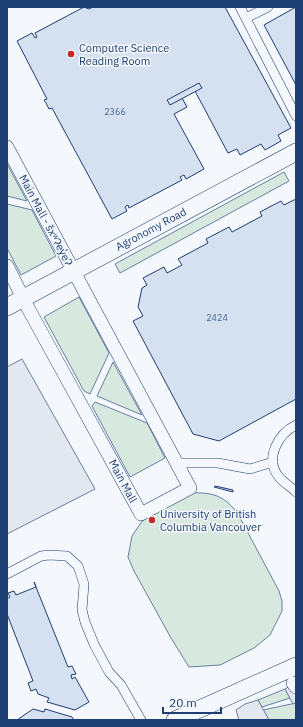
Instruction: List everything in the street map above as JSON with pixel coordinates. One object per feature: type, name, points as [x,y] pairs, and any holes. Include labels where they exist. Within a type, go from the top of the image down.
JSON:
[{"type":"street","name":"Main Mall - šxʷʔey̓eʔ","points":[[7,147],[74,271]]},
{"type":"street","name":"Agronomy Road","points":[[7,307],[296,152]]},
{"type":"street","name":"Main Mall","points":[[7,266],[141,514],[190,488],[74,271]]},
{"type":"street","points":[[175,720],[295,679]]},
{"type":"lane","points":[[240,7],[296,116]]},
{"type":"lane","points":[[246,18],[268,7]]},
{"type":"lane","points":[[296,425],[284,432],[276,446],[273,462],[275,470],[280,478],[296,492]]},
{"type":"lane","points":[[177,463],[218,463],[231,467],[250,469],[273,462]]},
{"type":"lane","points":[[7,574],[41,556],[49,555],[67,556],[78,566],[84,584],[82,610],[85,622],[94,644],[109,672],[121,685],[141,720]]},
{"type":"shaded area","points":[[7,164],[27,201],[7,196]]},
{"type":"shaded area","points":[[284,172],[289,181],[120,273],[115,264]]},
{"type":"shaded area","points":[[7,204],[32,210],[56,256],[21,275],[7,248]]},
{"type":"shaded area","points":[[79,297],[109,353],[90,394],[84,391],[44,317]]},
{"type":"shaded area","points":[[22,359],[95,489],[7,534],[7,367]]},
{"type":"shaded area","points":[[113,362],[142,415],[97,396]]},
{"type":"shaded area","points":[[95,402],[147,423],[165,458],[130,477],[92,406]]},
{"type":"shaded area","points":[[191,493],[206,493],[218,496],[233,508],[238,514],[279,591],[282,601],[282,611],[270,635],[254,648],[220,665],[189,667],[171,638],[134,571],[128,557],[132,536],[145,517]]},
{"type":"shaded area","points":[[296,682],[296,703],[293,704],[285,689]]},
{"type":"shaded area","points":[[285,689],[290,698],[262,707],[258,700]]},
{"type":"shaded area","points":[[258,700],[269,720],[239,720],[236,710],[245,704]]},
{"type":"shaded area","points":[[296,703],[296,720],[269,720],[263,710]]},
{"type":"building","points":[[84,7],[89,9],[93,7],[225,7],[291,128],[278,135],[281,141],[265,150],[261,144],[240,155],[237,149],[228,153],[195,91],[182,98],[187,107],[174,114],[204,169],[186,179],[184,175],[180,177],[182,180],[129,208],[128,205],[126,206],[127,211],[112,219],[52,108],[49,109],[44,100],[47,99],[17,41],[32,33],[35,38],[37,37],[35,33]]},
{"type":"building","points":[[296,7],[296,85],[264,25]]},
{"type":"building","points":[[199,83],[202,88],[170,105],[167,100]]},
{"type":"building","points":[[296,199],[296,399],[219,441],[193,434],[133,321],[143,316],[138,307],[142,288],[147,285],[143,278],[164,267],[167,273],[182,265],[178,259],[208,243],[206,239],[229,227],[232,232],[262,216],[260,212],[281,201],[284,205]]},
{"type":"building","points":[[214,487],[233,490],[233,492]]},
{"type":"building","points":[[36,587],[68,667],[72,666],[76,674],[71,675],[72,679],[75,677],[89,702],[75,710],[47,702],[49,698],[38,694],[36,689],[31,691],[28,683],[33,681],[7,614],[7,599],[10,597],[8,593],[14,591],[16,595]]},
{"type":"building","points":[[33,709],[44,712],[45,709],[72,717],[74,720],[17,720]]},
{"type":"place","name":"Computer Science Reading Room","points":[[71,54]]},
{"type":"place","name":"University of British Columbia Vancouver","points":[[152,520]]}]
